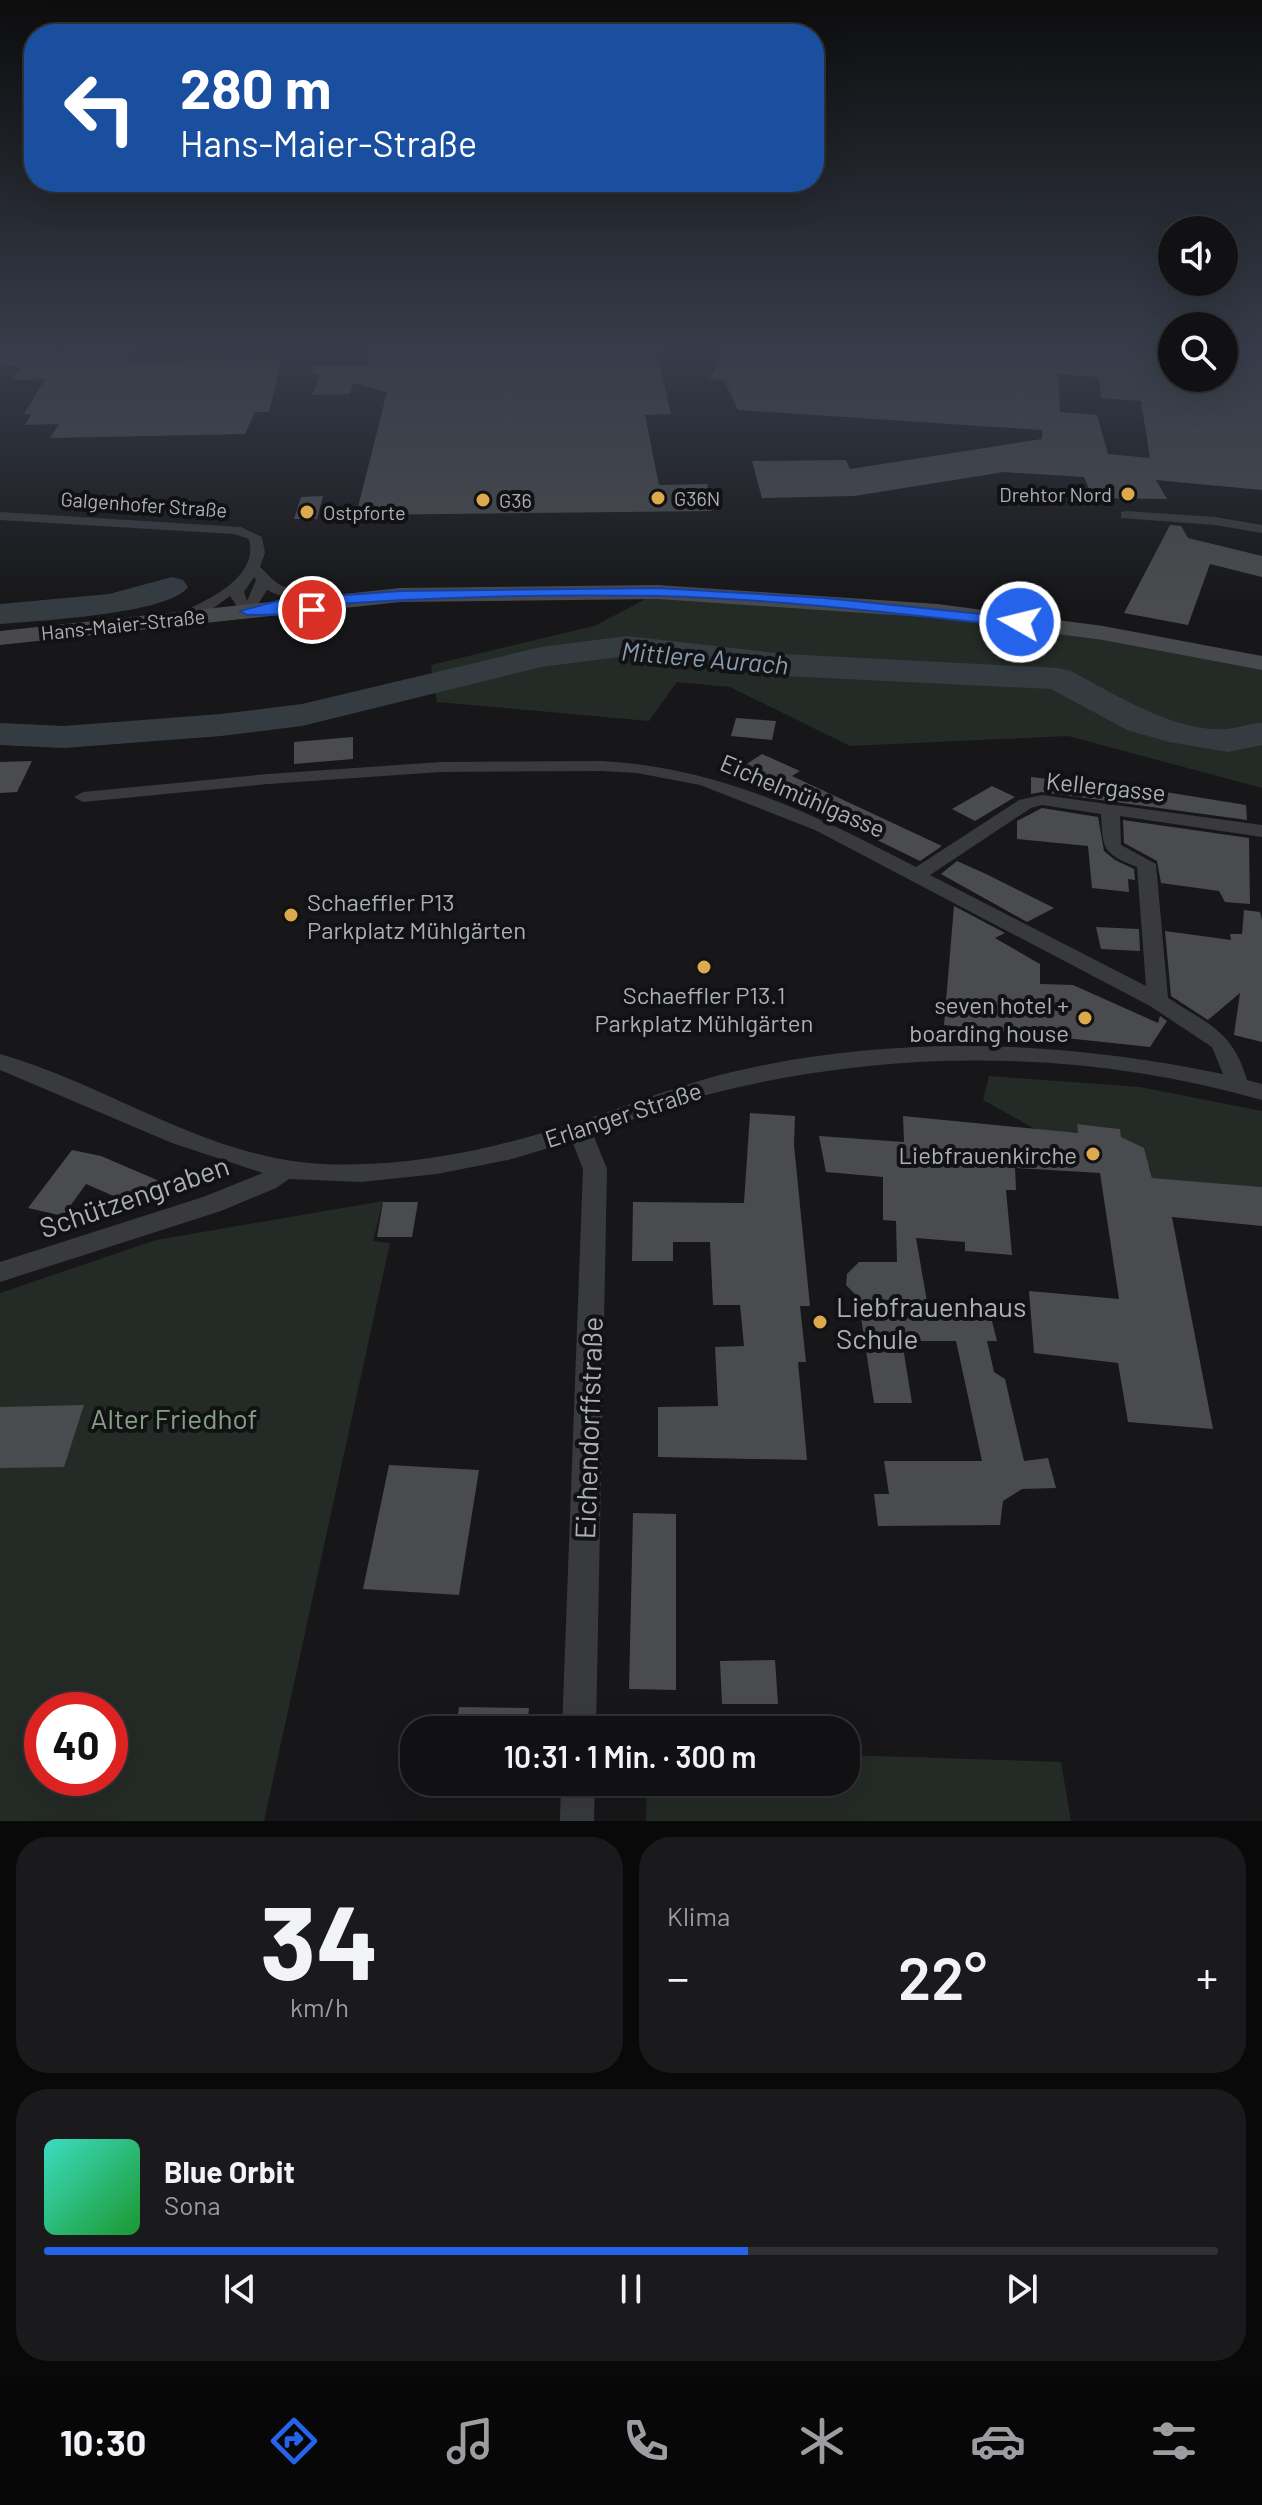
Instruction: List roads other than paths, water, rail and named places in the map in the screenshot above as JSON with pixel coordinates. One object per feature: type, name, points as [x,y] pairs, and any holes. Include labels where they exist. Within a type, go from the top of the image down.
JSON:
[{"type":"street","points":[[1126,515],[1215,521],[1262,529]]},
{"type":"street","name":"Galgenhofer Straße","points":[[0,516],[236,530],[257,540],[259,552],[255,566],[263,581]]},
{"type":"street","points":[[177,619],[207,606],[243,580],[255,566]]},
{"type":"street","points":[[243,580],[237,596],[247,611],[263,581],[287,593],[335,600]]},
{"type":"street","name":"Hans-Maier-Straße","points":[[0,638],[335,600],[658,592],[938,611],[1103,633],[1262,663]]},
{"type":"street","name":"Hans-Maier-Straße","points":[[247,611],[281,613],[451,596]]},
{"type":"street","name":"Eichelmühlgasse","points":[[83,797],[268,779],[441,767],[536,765],[637,768],[735,790],[822,826],[1158,1001],[1220,1042],[1230,1059],[1237,1084]]},
{"type":"street","name":"Kellergasse","points":[[918,874],[1025,804],[1042,800],[1262,831]]},
{"type":"street","points":[[1110,809],[1112,846],[1119,853],[1146,864],[1158,1001]]},
{"type":"street","name":"Erlanger Straße","points":[[0,1062],[217,1151],[285,1170],[347,1173],[436,1164],[503,1151],[580,1130],[714,1085],[773,1072],[911,1054],[975,1051],[1043,1053],[1237,1084],[1262,1092]]},
{"type":"street","name":"Eichendorffstraße","points":[[579,1716],[595,1169],[580,1130]]},
{"type":"street","name":"Schützengraben","points":[[0,1272],[212,1204],[267,1182],[285,1170]]},
{"type":"street","points":[[577,1821],[578,1796]]},
{"type":"waterway","name":"Mittlere Aurach","points":[[0,614],[109,603],[172,587]]},
{"type":"waterway","name":"Mittlere Aurach","points":[[0,734],[64,737],[221,725],[302,715],[541,657],[627,646],[785,665],[1058,679],[1140,722],[1182,734],[1228,741],[1250,734],[1262,734]]},
{"type":"place","name":"Drehtor Nord","points":[[1128,494]]},
{"type":"place","name":"G36N","points":[[658,498]]},
{"type":"place","name":"G36","points":[[483,500]]},
{"type":"place","name":"Ostpforte","points":[[307,512]]},
{"type":"place","name":"Schaeffler P13 Parkplatz Mühlgärten","points":[[291,915]]},
{"type":"place","name":"Schaeffler P13.1 Parkplatz Mühlgärten","points":[[704,967]]},
{"type":"place","name":"seven hotel + boarding house","points":[[1085,1018]]},
{"type":"place","name":"Liebfrauenkirche","points":[[1093,1154]]},
{"type":"place","name":"Liebfrauenhaus Schule","points":[[820,1322]]},
{"type":"park label","name":"Alter Friedhof","points":[[174,1418]]}]
